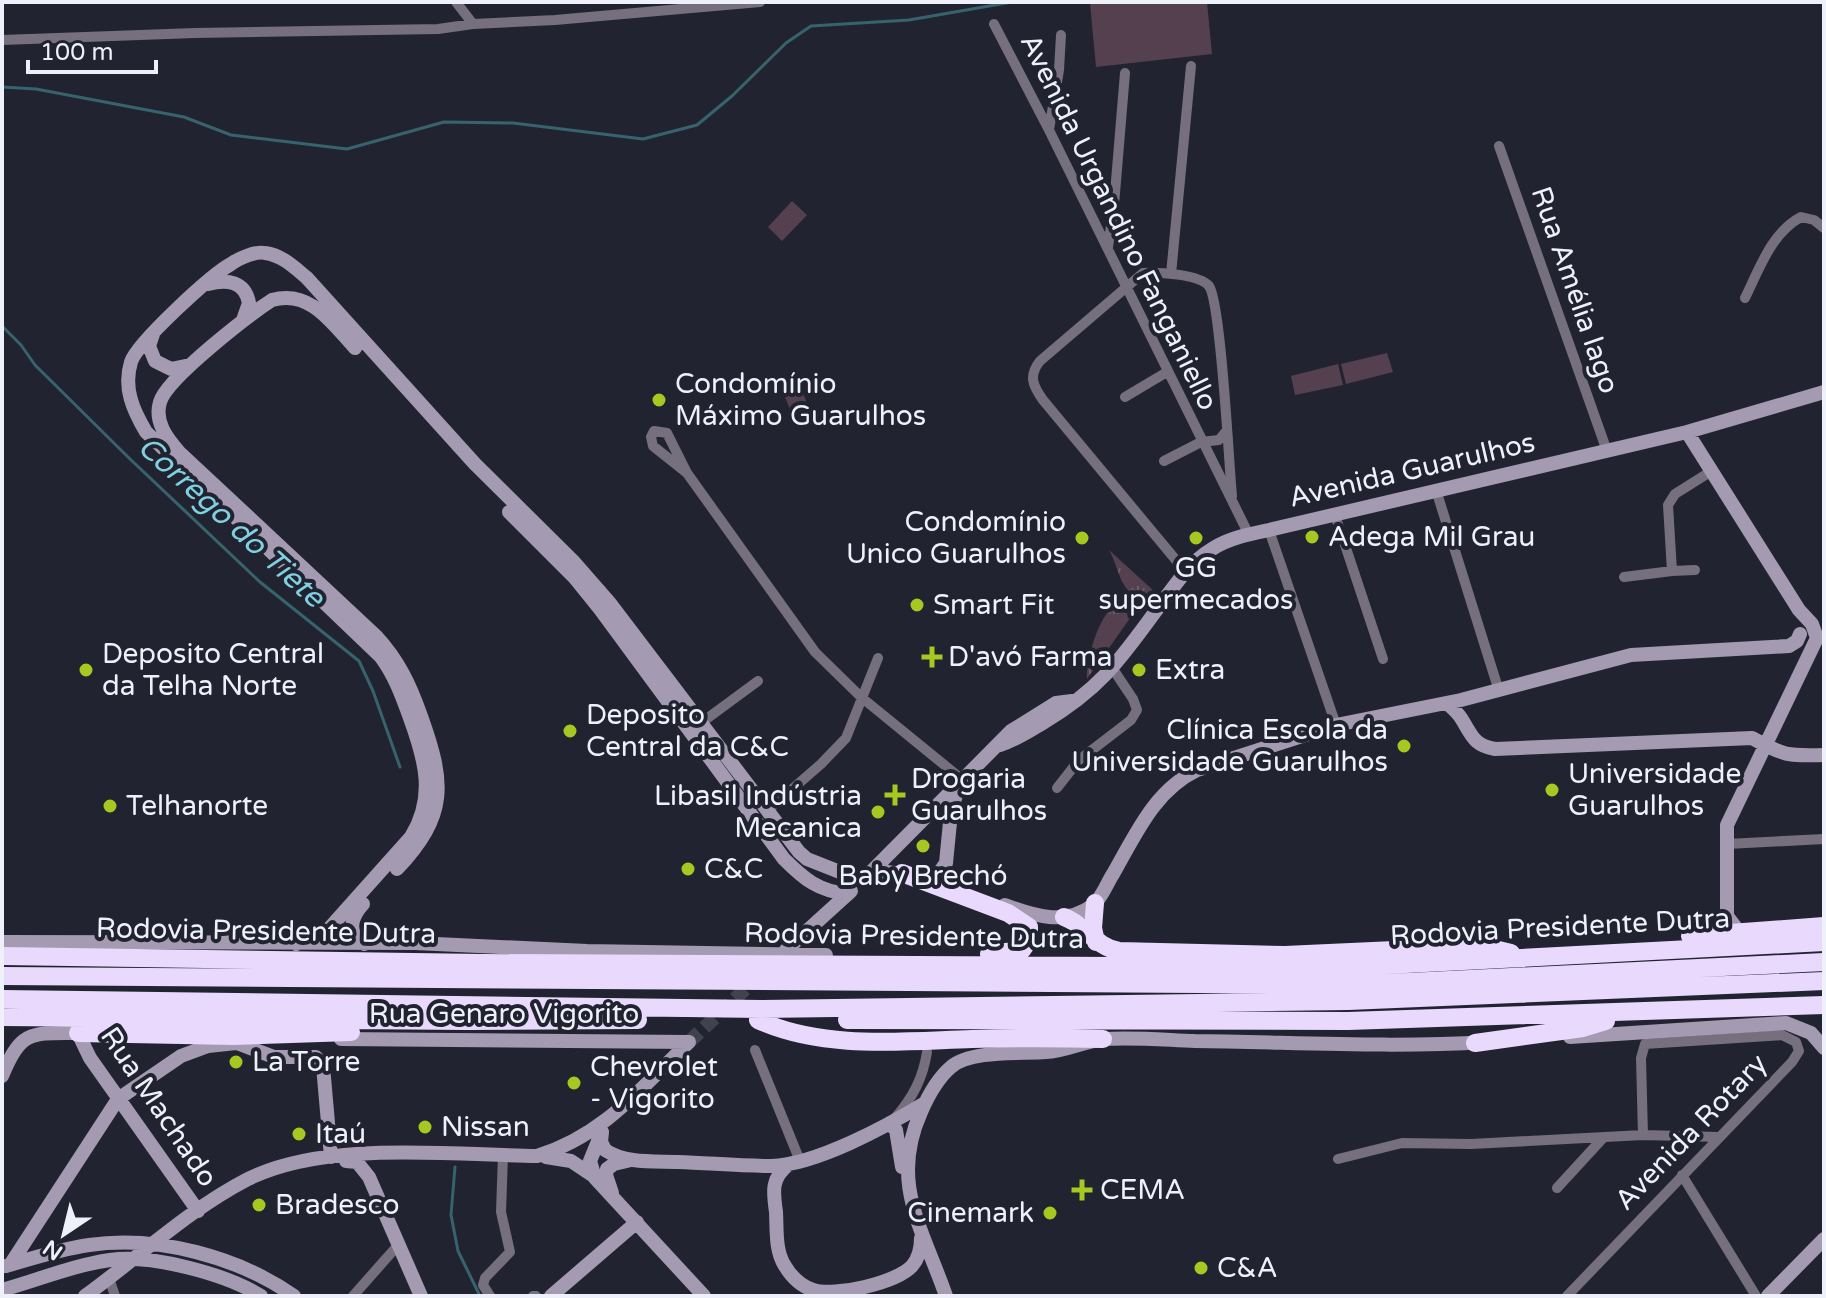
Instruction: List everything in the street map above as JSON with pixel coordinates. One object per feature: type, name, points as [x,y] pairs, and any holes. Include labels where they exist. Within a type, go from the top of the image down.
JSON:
[{"type":"highway","points":[[794,960],[826,955],[1015,953],[1025,947],[1031,934],[1029,927],[1016,917],[902,873]]},
{"type":"highway","points":[[1095,903],[1093,931],[1096,942]]},
{"type":"highway","points":[[1064,917],[1081,925],[1096,942],[1119,951],[1285,955],[1482,946],[1530,957]]},
{"type":"highway","points":[[1553,955],[1584,944],[1824,926]]},
{"type":"highway","name":"Rodovia Presidente Dutra","points":[[2,956],[483,963],[794,960],[1317,967],[1824,942]]},
{"type":"highway","points":[[200,957],[234,968],[573,975],[610,977],[617,981]]},
{"type":"highway","name":"Rodovia Presidente Dutra","points":[[2,976],[1347,985],[1824,962]]},
{"type":"highway","points":[[757,1016],[1348,1001],[1824,981]]},
{"type":"highway","points":[[2,999],[757,1016],[1348,1021],[1628,1014],[1824,1005]]},
{"type":"highway","points":[[2,1017],[467,1021],[693,1014]]},
{"type":"highway","points":[[1475,1043],[1583,1028],[1628,1014]]},
{"type":"highway","points":[[757,1016],[806,1035],[867,1040],[1103,1039]]},
{"type":"highway","points":[[78,1033],[248,1035],[425,1030],[467,1021]]},
{"type":"street","points":[[456,2],[473,24]]},
{"type":"street","points":[[2,40],[438,29],[760,2]]},
{"type":"street","name":"Avenida Urgandino Fanganiello","points":[[994,24],[1249,535]]},
{"type":"street","points":[[1049,130],[1059,70],[1061,35]]},
{"type":"street","points":[[1171,274],[1191,66]]},
{"type":"street","points":[[1107,249],[1114,205],[1125,73]]},
{"type":"street","name":"Rua Amélia lago","points":[[1499,146],[1607,451]]},
{"type":"street","points":[[1745,298],[1784,228],[1801,217],[1814,220],[1824,228]]},
{"type":"street","points":[[296,944],[327,931],[411,837],[420,822],[427,795],[423,756],[398,686],[381,657],[146,432],[130,399],[128,379],[137,348],[155,330],[234,262],[263,252],[294,267],[484,474],[574,562],[609,602],[701,723],[725,768],[767,811],[789,854],[845,875],[902,873],[931,878],[941,873],[946,863]]},
{"type":"street","points":[[1185,571],[1043,400],[1032,381],[1034,368],[1040,361],[1143,273],[1171,274],[1205,283],[1214,298],[1232,496]]},
{"type":"street","points":[[208,284],[228,280],[242,288],[249,303],[241,323]]},
{"type":"street","points":[[364,944],[356,938],[352,928],[357,911],[415,850],[431,822],[438,788],[435,754],[409,682],[389,650],[167,439],[159,416],[159,403],[172,382],[241,323],[272,300],[283,297],[306,301],[316,307],[499,502],[575,578],[789,854],[817,898],[823,917]]},
{"type":"street","points":[[155,330],[149,346],[155,361],[171,369],[192,365]]},
{"type":"street","points":[[1125,397],[1167,372]]},
{"type":"street","name":"Avenida Guarulhos","points":[[794,960],[823,917],[1000,745],[1017,738],[1097,685],[1113,669],[1185,571],[1213,547],[1269,530],[1687,432],[1824,392]]},
{"type":"street","name":"Avenida Urgandino Fanganiello","points":[[1201,442],[1219,440],[1227,430]]},
{"type":"street","points":[[1687,432],[1799,610],[1818,632]]},
{"type":"street","points":[[1164,461],[1201,442]]},
{"type":"street","points":[[1672,571],[1668,505],[1675,494],[1710,472]]},
{"type":"street","points":[[687,473],[815,652],[861,697],[962,783],[947,834],[946,863],[951,879],[966,889],[1033,915],[1064,917],[1095,903],[1157,799],[1180,778],[1197,770],[1336,725],[1499,691],[1631,655],[1789,646],[1797,641],[1800,634],[1799,610]]},
{"type":"street","points":[[1436,490],[1499,691]]},
{"type":"street","points":[[1335,515],[1383,659]]},
{"type":"street","points":[[1269,530],[1336,725]]},
{"type":"street","points":[[1624,577],[1695,570]]},
{"type":"street","points":[[1800,634],[1807,639],[1818,632]]},
{"type":"street","points":[[1740,933],[1727,916],[1728,822],[1818,632]]},
{"type":"street","points":[[1789,646],[1801,652],[1803,664]]},
{"type":"street","points":[[767,811],[846,738],[878,658]]},
{"type":"street","points":[[1057,788],[1079,760],[1131,720],[1137,710],[1113,669]]},
{"type":"street","points":[[701,723],[758,681]]},
{"type":"street","points":[[1454,701],[1470,737],[1477,744],[1495,749],[1752,738],[1820,755]]},
{"type":"street","points":[[921,821],[933,821],[947,834]]},
{"type":"street","points":[[1727,844],[1824,839]]},
{"type":"street","points":[[807,882],[824,891],[848,894]]},
{"type":"street","points":[[2,942],[440,944],[587,951],[826,955]]},
{"type":"street","points":[[906,1179],[910,1139],[925,1103],[951,1067],[965,1059],[1055,1052],[1103,1039],[1327,1044],[1475,1043],[1786,1023],[1811,1033],[1824,1048]]},
{"type":"street","points":[[2,1076],[16,1046],[26,1038],[37,1033],[78,1033]]},
{"type":"street","name":"Rua Machado","points":[[78,1033],[84,1048],[118,1099],[198,1211]]},
{"type":"street","name":"Avenida Rotary","points":[[1567,1296],[1796,1057],[1799,1051],[1796,1042],[1782,1035],[1648,1042],[1643,1046],[1643,1135]]},
{"type":"street","name":"Rua Genaro Vigorito","points":[[118,1099],[181,1056],[208,1046],[237,1043],[318,1039],[689,1042],[612,1116]]},
{"type":"street","points":[[237,1043],[274,1057],[313,1057],[319,1060],[323,1066],[324,1158]]},
{"type":"street","points":[[755,1050],[795,1162]]},
{"type":"street","points":[[890,1124],[916,1089],[927,1052]]},
{"type":"street","points":[[6,1266],[118,1099]]},
{"type":"street","points":[[925,1103],[890,1124],[795,1162],[778,1172],[773,1184],[779,1252],[787,1269],[811,1289],[826,1292],[937,1270]]},
{"type":"street","points":[[595,1178],[591,1156],[612,1116]]},
{"type":"street","points":[[537,1156],[571,1144],[612,1116]]},
{"type":"street","points":[[890,1124],[896,1130],[920,1234],[946,1296]]},
{"type":"street","points":[[602,1132],[601,1142],[605,1150],[631,1160]]},
{"type":"street","points":[[1338,1159],[1402,1143],[1471,1144],[1643,1135],[1718,1137]]},
{"type":"street","points":[[1557,1188],[1603,1138]]},
{"type":"street","points":[[369,1177],[386,1158],[399,1154]]},
{"type":"street","points":[[85,1296],[198,1211],[263,1172],[324,1158],[399,1154],[537,1156],[571,1161],[595,1178],[704,1296]]},
{"type":"street","points":[[490,1296],[483,1285],[485,1278],[510,1252],[501,1212],[503,1155]]},
{"type":"street","points":[[324,1158],[357,1162],[369,1177],[421,1296]]},
{"type":"street","points":[[613,1197],[607,1169],[631,1160],[753,1164],[795,1162]]},
{"type":"street","points":[[753,1164],[773,1184]]},
{"type":"street","points":[[1682,1175],[1756,1296]]},
{"type":"street","points":[[551,1296],[637,1222]]},
{"type":"street","points":[[885,1282],[913,1265],[920,1253],[920,1234]]},
{"type":"street","points":[[1768,1296],[1824,1239]]},
{"type":"street","points":[[6,1266],[108,1243],[158,1242],[225,1262],[267,1279],[294,1296]]},
{"type":"street","points":[[158,1242],[162,1263]]},
{"type":"street","points":[[353,1296],[399,1244]]},
{"type":"street","points":[[56,1253],[71,1260],[68,1271]]},
{"type":"street","points":[[2,1290],[110,1260],[133,1259],[204,1273],[238,1290],[261,1296]]},
{"type":"street","points":[[204,1273],[211,1264],[225,1262]]},
{"type":"street","points":[[109,1278],[115,1296]]},
{"type":"green space","points":[[1207,2],[1212,54],[1096,67],[1090,3]]},
{"type":"green space","points":[[792,201],[807,215],[782,241],[768,227]]},
{"type":"green space","points":[[1387,353],[1393,372],[1346,384],[1341,364]]},
{"type":"green space","points":[[1338,364],[1343,385],[1295,395],[1291,376]]},
{"type":"green space","points":[[797,378],[810,411],[793,417],[780,384]]},
{"type":"green space","points":[[1109,550],[1156,593],[1144,596],[1129,591]]},
{"type":"green space","points":[[1114,606],[1122,606],[1133,614],[1087,679],[1094,640]]},
{"type":"waterway","points":[[2,87],[36,89],[184,117],[231,135],[347,149],[444,122],[513,123],[643,139],[697,125],[786,43],[811,26],[909,20],[1012,2]]},
{"type":"waterway","name":"Corrego do Tiete","points":[[2,326],[35,365],[260,582],[359,661],[400,767]]},
{"type":"waterway","points":[[455,1167],[451,1215],[458,1251],[480,1296]]},
{"type":"tunnel","points":[[689,1042],[756,979]]},
{"type":"place","name":"Condomínio Máximo Guarulhos","points":[[659,400]]},
{"type":"place","name":"Adega Mil Grau","points":[[1312,537]]},
{"type":"place","name":"Condomínio Unico Guarulhos","points":[[1082,538]]},
{"type":"place","name":"GG supermecados","points":[[1196,538]]},
{"type":"place","name":"Smart Fit","points":[[917,605]]},
{"type":"place","name":"D'avó Farma","points":[[932,657]]},
{"type":"place","name":"Deposito Central da Telha Norte","points":[[86,670]]},
{"type":"place","name":"Extra","points":[[1139,670]]},
{"type":"place","name":"Deposito Central da C&C","points":[[570,731]]},
{"type":"place","name":"Clínica Escola da Universidade Guarulhos","points":[[1404,746]]},
{"type":"place","name":"Universidade Guarulhos","points":[[1552,790]]},
{"type":"place","name":"Drogaria Guarulhos","points":[[895,795]]},
{"type":"place","name":"Telhanorte","points":[[110,806]]},
{"type":"place","name":"Libasil Indústria Mecanica","points":[[878,812]]},
{"type":"place","name":"Baby Brechó","points":[[923,846]]},
{"type":"place","name":"C&C","points":[[688,869]]},
{"type":"place","name":"La Torre","points":[[236,1062]]},
{"type":"place","name":"Chevrolet - Vigorito","points":[[574,1083]]},
{"type":"place","name":"Nissan","points":[[425,1127]]},
{"type":"place","name":"Itaú","points":[[299,1134]]},
{"type":"place","name":"CEMA","points":[[1082,1190]]},
{"type":"place","name":"Bradesco","points":[[259,1205]]},
{"type":"place","name":"Cinemark","points":[[1050,1213]]},
{"type":"place","name":"C&A","points":[[1201,1268]]}]
